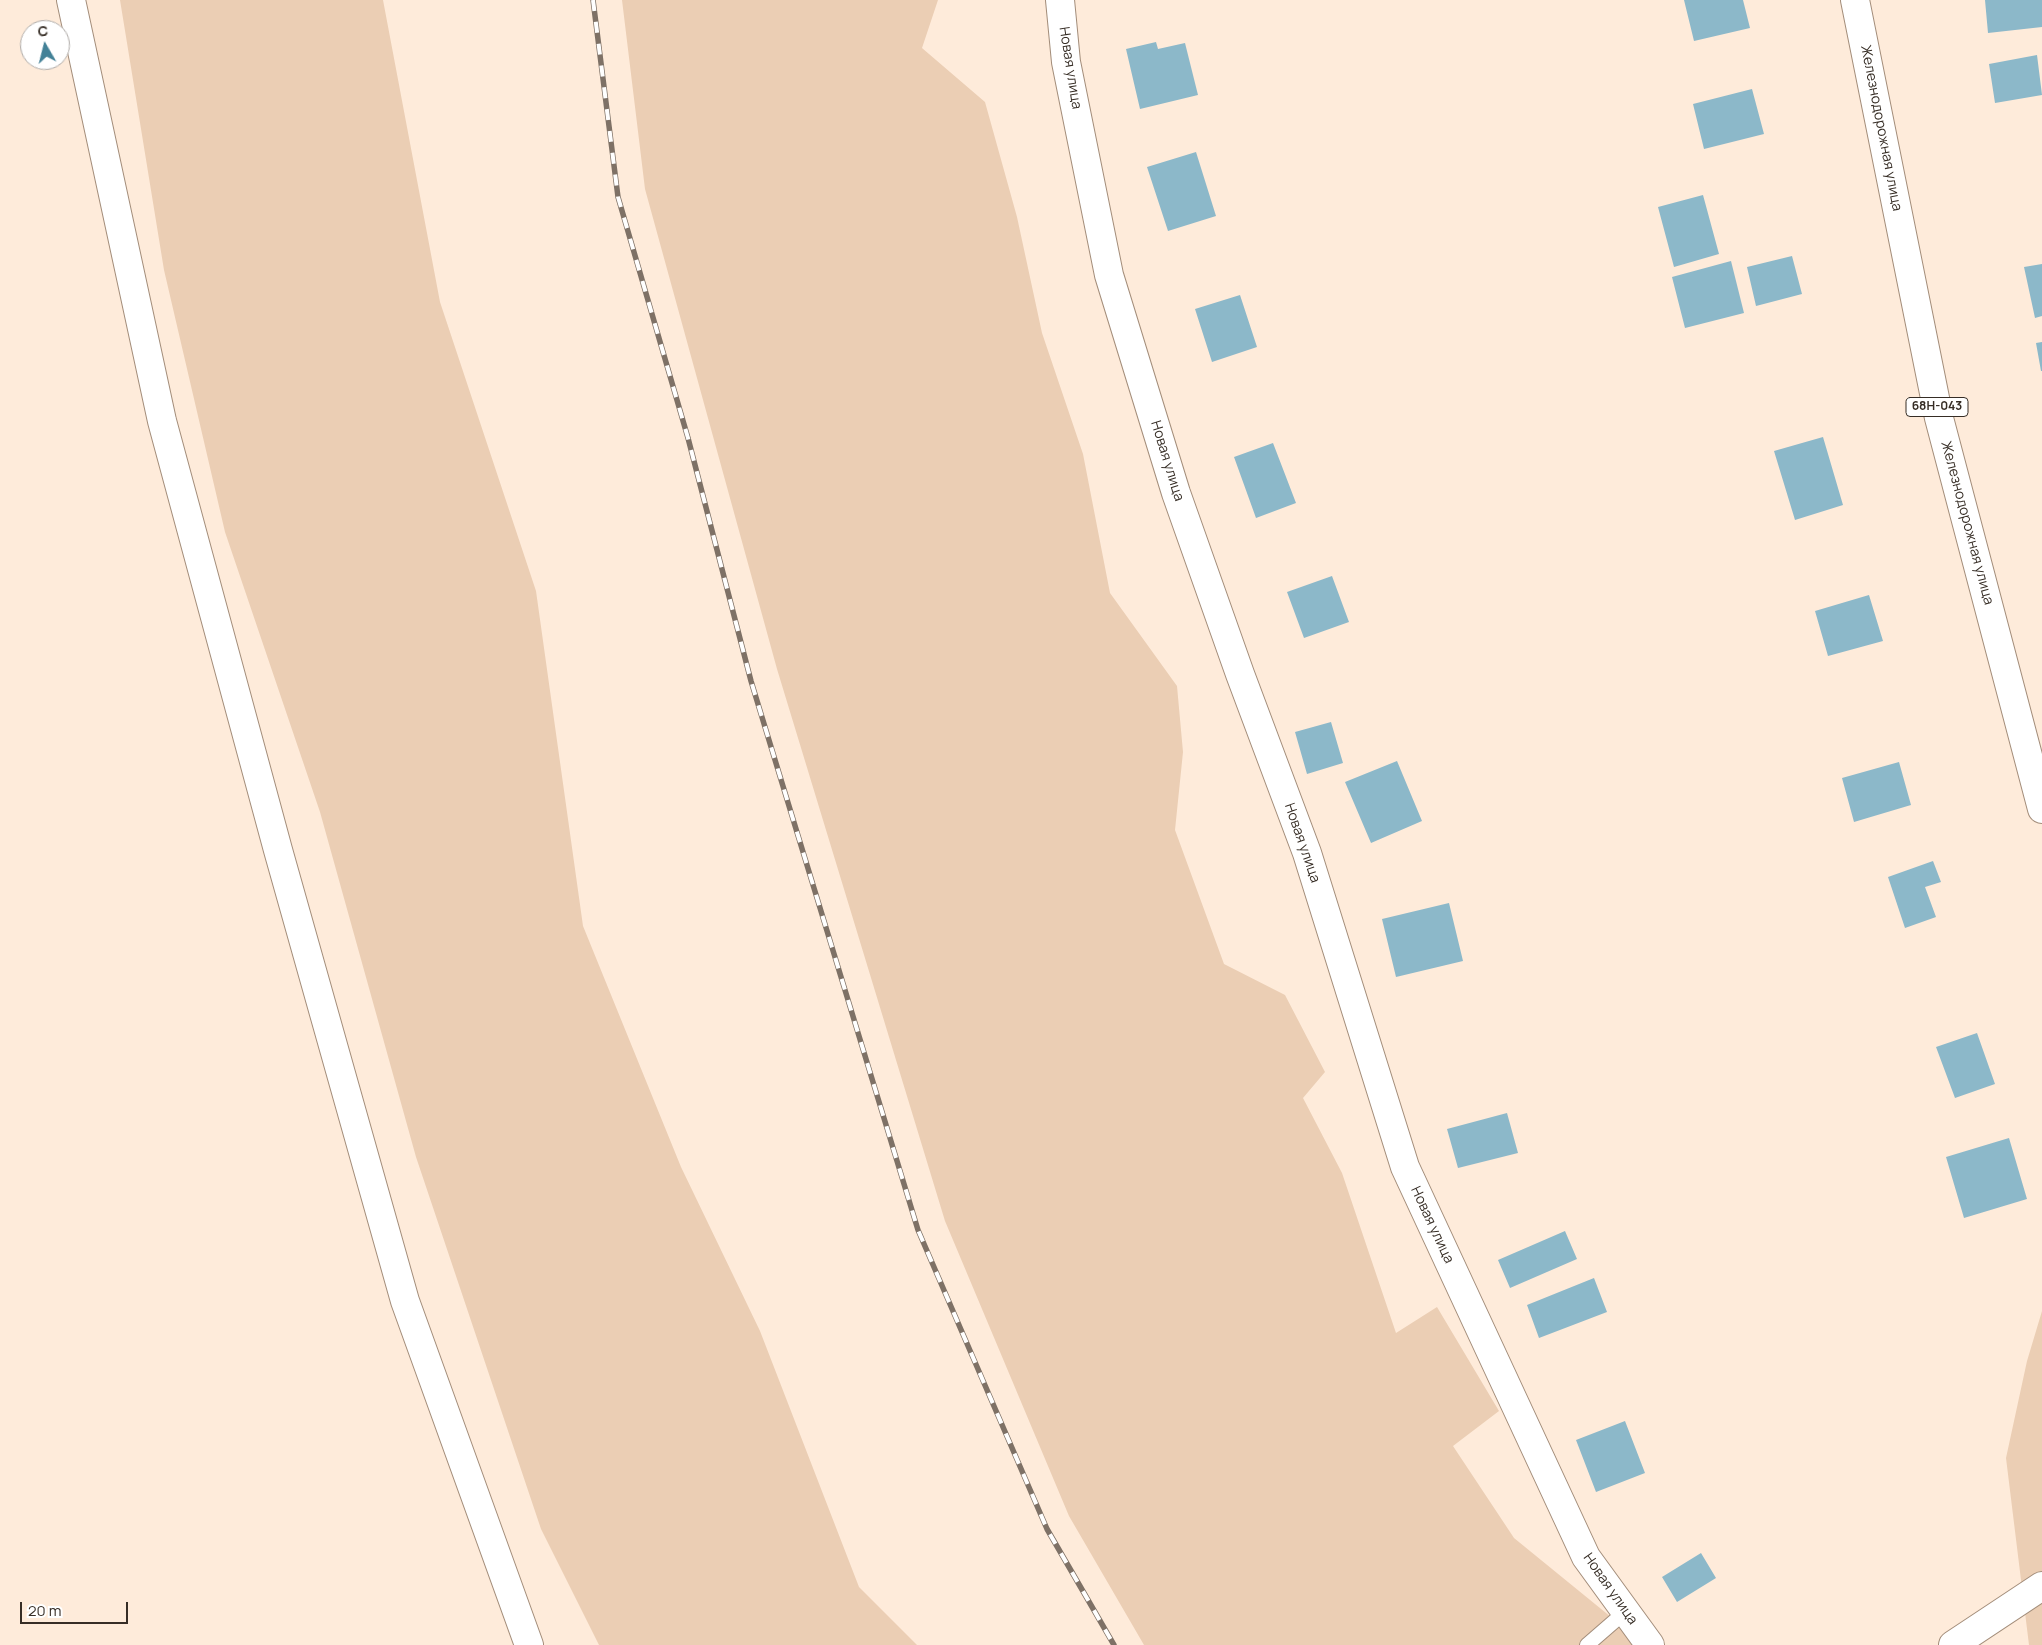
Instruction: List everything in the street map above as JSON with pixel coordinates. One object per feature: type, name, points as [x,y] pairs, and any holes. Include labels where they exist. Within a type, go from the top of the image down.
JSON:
[{"type":"street","points":[[71,0],[162,422],[278,850],[405,1301],[529,1645]]},
{"type":"street","name":"Новая улица","points":[[1060,0],[1066,62],[1109,275],[1176,493],[1240,674],[1307,853],[1405,1167],[1586,1557],[1650,1645]]},
{"type":"street","name":"Железнодорожная улица","points":[[1855,0],[1939,418],[2042,809]]},
{"type":"street","points":[[1953,1645],[2042,1586]]},
{"type":"lane","points":[[1587,1645],[1625,1612]]},
{"type":"shaded area","points":[[120,0],[383,0],[440,302],[536,591],[583,926],[681,1167],[760,1331],[859,1587],[917,1645],[599,1645],[541,1529],[416,1157],[320,812],[225,532],[164,270]]},
{"type":"shaded area","points":[[622,0],[938,0],[922,48],[985,102],[1017,217],[1042,333],[1083,454],[1110,593],[1177,686],[1183,752],[1175,830],[1224,964],[1285,995],[1325,1072],[1303,1098],[1342,1173],[1396,1333],[1437,1307],[1499,1411],[1453,1446],[1514,1538],[1622,1626],[1664,1645],[1144,1645],[1069,1516],[945,1221],[777,669],[645,189]]},
{"type":"shaded area","points":[[2042,1311],[2042,1645],[2029,1645],[2006,1458],[2027,1361]]},
{"type":"building","points":[[1684,0],[1743,0],[1750,28],[1694,41]]},
{"type":"building","points":[[1985,0],[2042,0],[2042,27],[1988,33]]},
{"type":"building","points":[[1156,42],[1158,49],[1185,43],[1198,95],[1140,109],[1126,49]]},
{"type":"building","points":[[2037,55],[2042,95],[1995,103],[1989,64]]},
{"type":"building","points":[[1752,89],[1764,134],[1704,149],[1693,104]]},
{"type":"building","points":[[1196,152],[1216,216],[1168,231],[1147,167]]},
{"type":"building","points":[[1703,195],[1719,254],[1674,267],[1658,207]]},
{"type":"building","points":[[1792,256],[1802,294],[1756,306],[1747,267]]},
{"type":"building","points":[[1731,261],[1744,313],[1685,328],[1672,277]]},
{"type":"building","points":[[2042,264],[2042,316],[2035,318],[2024,267]]},
{"type":"building","points":[[1240,295],[1257,347],[1212,362],[1195,309]]},
{"type":"building","points":[[2042,342],[2042,371],[2041,371],[2036,343]]},
{"type":"building","points":[[1823,437],[1843,505],[1795,520],[1774,451]]},
{"type":"building","points":[[1273,443],[1296,503],[1256,518],[1234,457]]},
{"type":"building","points":[[1332,576],[1349,622],[1304,638],[1287,592]]},
{"type":"building","points":[[1869,595],[1883,641],[1828,656],[1815,611]]},
{"type":"building","points":[[1331,722],[1343,763],[1307,774],[1295,732]]},
{"type":"building","points":[[1397,761],[1422,821],[1371,843],[1345,782]]},
{"type":"building","points":[[1899,762],[1911,805],[1854,822],[1842,778]]},
{"type":"building","points":[[1933,861],[1941,882],[1925,887],[1936,917],[1905,928],[1888,877]]},
{"type":"building","points":[[1449,903],[1463,961],[1396,977],[1382,919]]},
{"type":"building","points":[[1977,1033],[1995,1084],[1955,1098],[1936,1047]]},
{"type":"building","points":[[1507,1113],[1518,1153],[1458,1168],[1447,1129]]},
{"type":"building","points":[[2009,1138],[2027,1199],[1964,1218],[1946,1157]]},
{"type":"building","points":[[1565,1231],[1577,1259],[1510,1288],[1498,1260]]},
{"type":"building","points":[[1594,1278],[1607,1312],[1539,1338],[1527,1305]]},
{"type":"building","points":[[1625,1421],[1645,1473],[1596,1492],[1576,1440]]},
{"type":"building","points":[[1701,1553],[1716,1578],[1677,1602],[1662,1577]]},
{"type":"railway","points":[[593,0],[618,197],[688,438],[751,681],[918,1230],[1047,1529],[1114,1645]]}]
